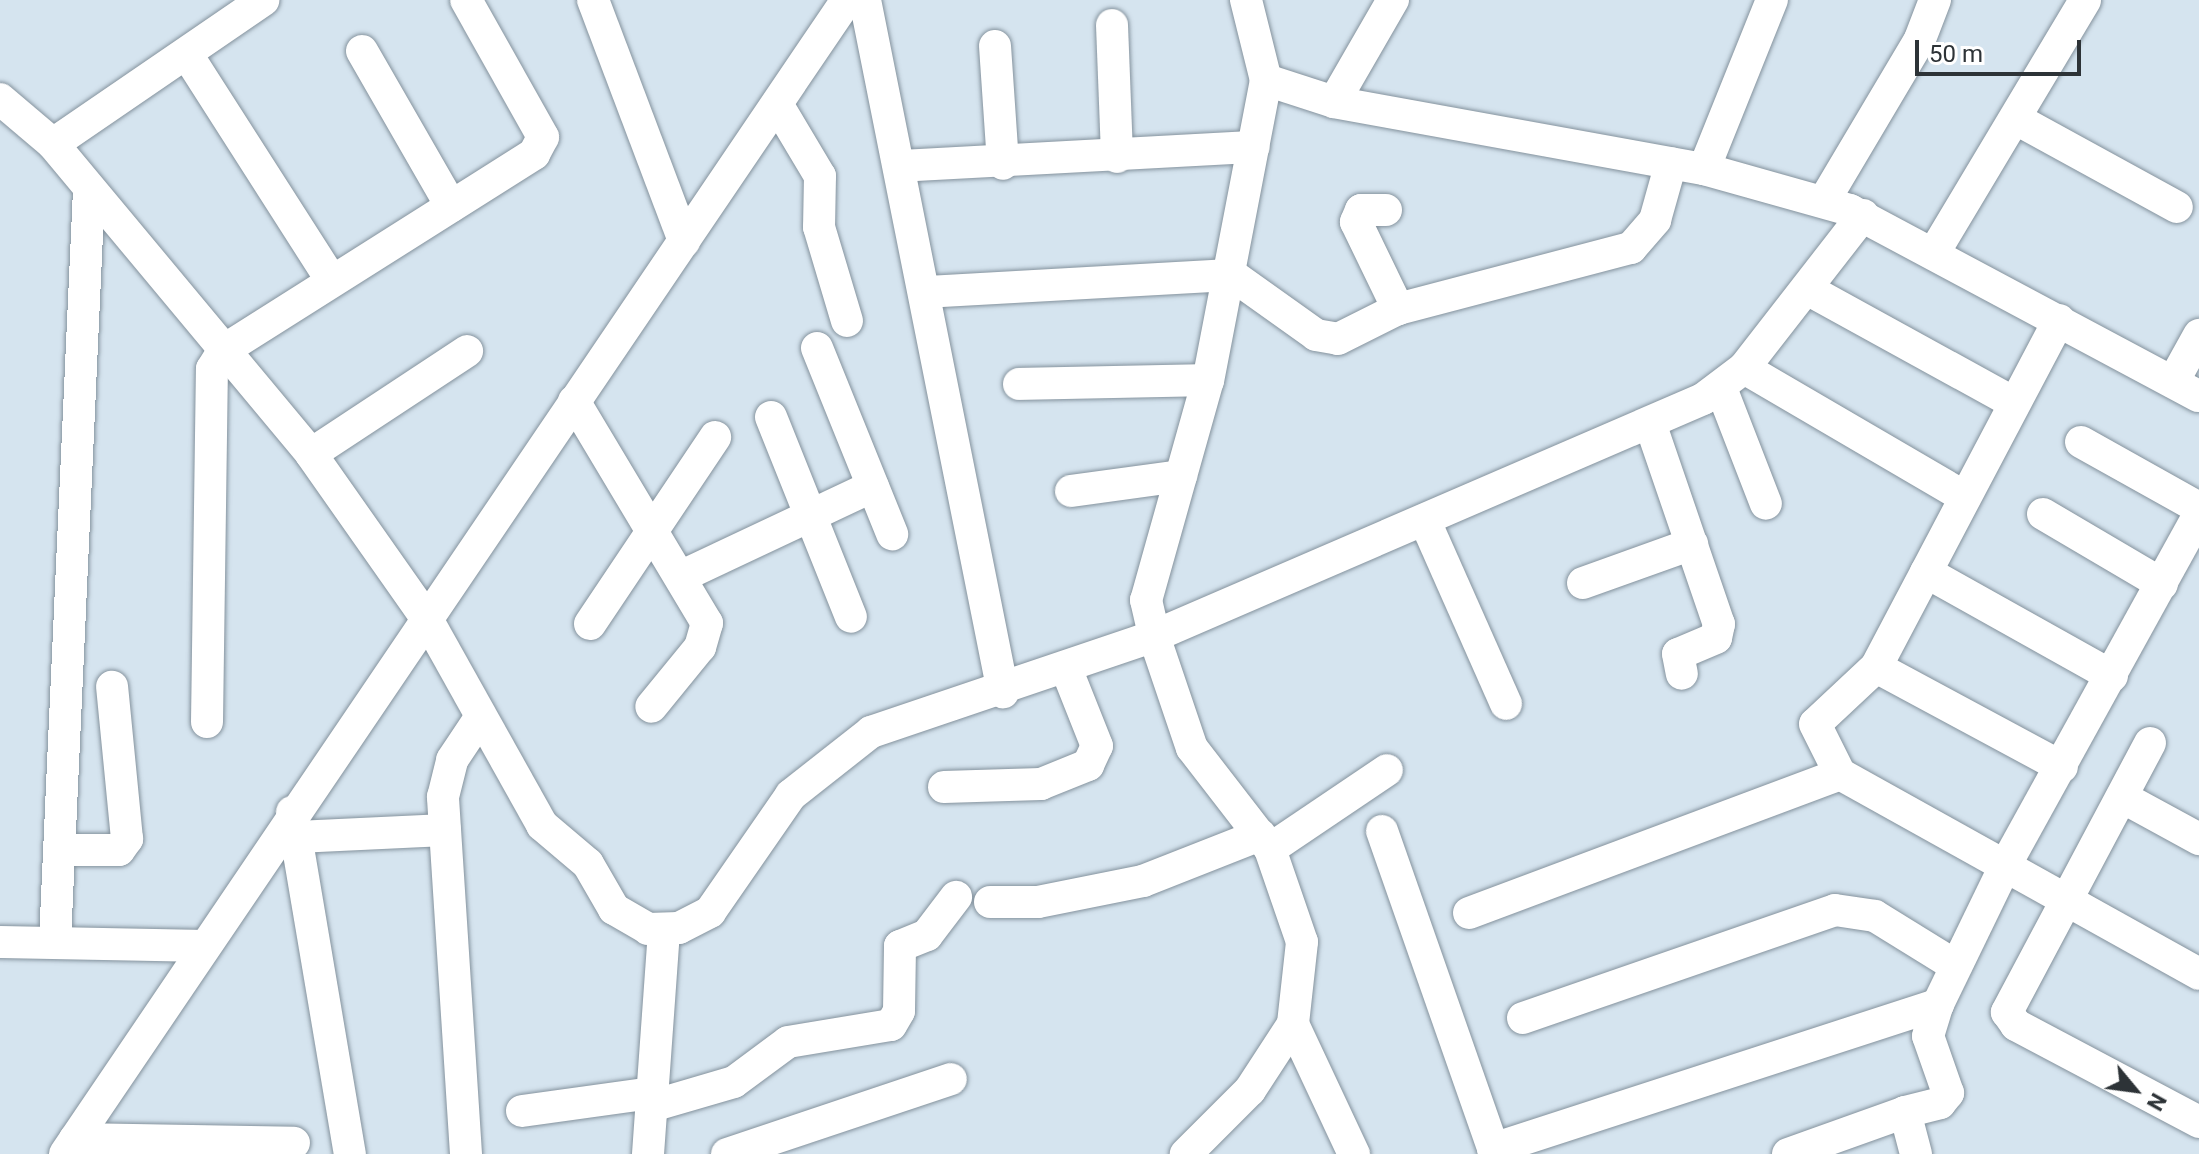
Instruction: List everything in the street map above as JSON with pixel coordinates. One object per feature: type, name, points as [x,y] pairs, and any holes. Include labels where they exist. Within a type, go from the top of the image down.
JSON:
[{"type":"street","points":[[53,144],[188,56],[263,0]]},
{"type":"street","points":[[207,722],[212,369],[224,350],[534,154],[543,137],[466,0]]},
{"type":"street","points":[[593,0],[684,241]]},
{"type":"street","points":[[70,1146],[203,946],[294,825],[427,619],[847,0]]},
{"type":"street","points":[[865,0],[926,292],[1003,692]]},
{"type":"street","points":[[1186,1154],[1250,1090],[1293,1024],[1302,942],[1265,842],[1192,748],[1154,636],[1146,600],[1208,380],[1232,275],[1266,80],[1246,0]]},
{"type":"street","points":[[1334,102],[1393,0]]},
{"type":"street","points":[[1704,169],[1772,0]]},
{"type":"street","points":[[1824,201],[1920,39],[1935,0]]},
{"type":"street","points":[[1935,251],[2018,120],[2085,0]]},
{"type":"street","points":[[1112,25],[1117,157]]},
{"type":"street","points":[[995,46],[1003,164]]},
{"type":"street","points":[[362,51],[451,206]]},
{"type":"street","points":[[188,56],[332,281]]},
{"type":"street","points":[[1266,80],[1334,102],[1704,169],[1824,201],[1863,215],[1935,251],[2186,389],[2199,335]]},
{"type":"street","points":[[0,99],[53,144],[311,454],[427,619],[532,810],[588,864],[614,909],[664,930],[710,912],[791,795],[840,751],[899,718],[1003,692],[1154,636],[1650,423],[1732,378],[1807,289],[1863,215]]},
{"type":"street","points":[[777,104],[820,176],[819,227],[847,321]]},
{"type":"street","points":[[2018,120],[2177,207]]},
{"type":"street","points":[[899,166],[1003,164],[1253,147]]},
{"type":"street","points":[[926,292],[1232,275],[1323,339],[1398,309],[1631,248],[1655,220],[1671,163]]},
{"type":"street","points":[[55,941],[89,189]]},
{"type":"street","points":[[1386,210],[1361,210],[1356,222],[1398,309]]},
{"type":"street","points":[[1807,289],[2014,403]]},
{"type":"street","points":[[2059,320],[1876,667],[1815,724],[1840,774],[2199,974]]},
{"type":"street","points":[[817,348],[892,534]]},
{"type":"street","points":[[311,454],[467,351]]},
{"type":"street","points":[[1732,378],[1965,497]]},
{"type":"street","points":[[1732,378],[1766,504]]},
{"type":"street","points":[[1019,384],[1208,380]]},
{"type":"street","points":[[574,401],[680,577],[707,630],[651,707]]},
{"type":"street","points":[[771,417],[851,617]]},
{"type":"street","points":[[1650,423],[1719,632],[1683,648],[1682,674]]},
{"type":"street","points":[[590,624],[654,534],[715,437]]},
{"type":"street","points":[[2081,442],[2199,508]]},
{"type":"street","points":[[1071,491],[1181,476]]},
{"type":"street","points":[[680,577],[873,486]]},
{"type":"street","points":[[2043,514],[2162,584]]},
{"type":"street","points":[[1788,1154],[1905,1112],[1940,1103],[1948,1093],[1928,1036],[1938,1004],[2006,864],[2199,515]]},
{"type":"street","points":[[1425,521],[1506,704]]},
{"type":"street","points":[[1583,583],[1692,544]]},
{"type":"street","points":[[1926,572],[2112,676]]},
{"type":"street","points":[[1876,667],[2062,767]]},
{"type":"street","points":[[944,787],[1041,784],[1088,765],[1097,746],[1066,668]]},
{"type":"street","points":[[61,850],[119,850],[127,839],[112,687]]},
{"type":"street","points":[[466,1154],[445,830],[452,760],[480,718]]},
{"type":"street","points":[[2150,743],[2063,899],[2008,1019],[2199,1122]]},
{"type":"street","points":[[990,902],[1038,902],[1143,881],[1265,842],[1387,770]]},
{"type":"street","points":[[1469,913],[1840,774]]},
{"type":"street","points":[[2122,797],[2199,839]]},
{"type":"street","points":[[294,825],[445,830]]},
{"type":"street","points":[[294,825],[350,1154]]},
{"type":"street","points":[[1382,831],[1494,1152],[1938,1004]]},
{"type":"street","points":[[522,1111],[652,1099],[734,1082],[788,1042],[891,1025],[899,1011],[900,946],[927,935],[956,897]]},
{"type":"street","points":[[1523,1018],[1835,910],[1875,916],[1956,966]]},
{"type":"street","points":[[648,1154],[664,930]]},
{"type":"street","points":[[0,942],[203,946]]},
{"type":"street","points":[[1293,1024],[1354,1154]]},
{"type":"street","points":[[727,1154],[951,1079]]},
{"type":"street","points":[[1905,1112],[1916,1154]]},
{"type":"street","points":[[70,1146],[294,1143]]}]
